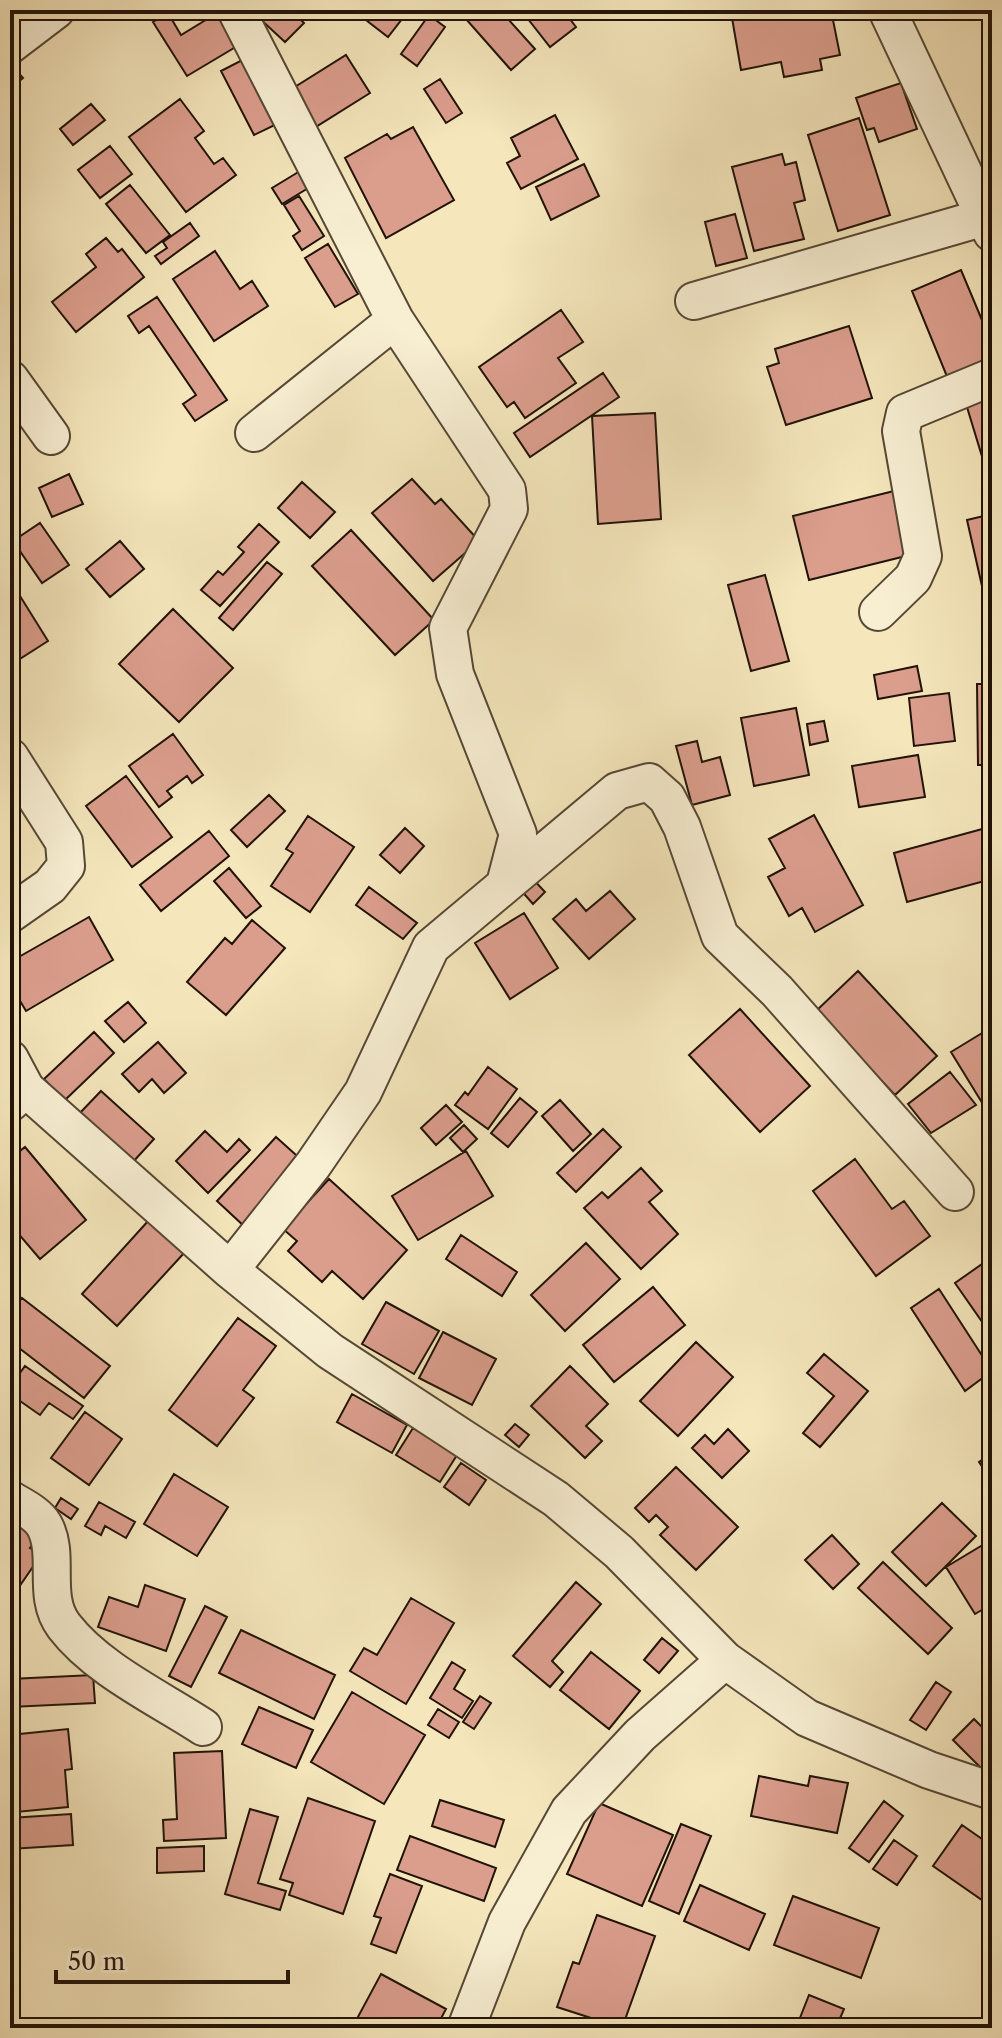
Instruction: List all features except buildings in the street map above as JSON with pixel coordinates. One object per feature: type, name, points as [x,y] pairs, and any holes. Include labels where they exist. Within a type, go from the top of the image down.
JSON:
[{"type":"street","points":[[10,45],[56,10]]},
{"type":"street","points":[[236,10],[395,320],[507,490],[509,509],[506,517],[448,628],[455,674],[518,834],[505,884]]},
{"type":"street","points":[[694,301],[990,222],[887,10]]},
{"type":"street","points":[[254,433],[395,320]]},
{"type":"street","points":[[878,612],[913,578],[923,556],[901,431],[905,413],[992,377]]},
{"type":"street","points":[[10,379],[51,436]]},
{"type":"street","points":[[10,757],[64,842],[66,866],[50,886],[10,914]]},
{"type":"street","points":[[230,1270],[313,1165],[363,1092],[431,947],[617,791],[649,782],[667,798],[682,827],[720,936],[777,991],[955,1192]]},
{"type":"street","points":[[15,1084],[230,1270],[330,1351],[556,1499],[619,1552],[725,1660],[807,1718],[929,1770],[992,1791]]},
{"type":"street","points":[[10,1499],[43,1522],[50,1540],[50,1589],[62,1624],[91,1653],[203,1727]]},
{"type":"street","points":[[466,2028],[507,1922],[569,1811],[640,1735],[725,1660]]}]
